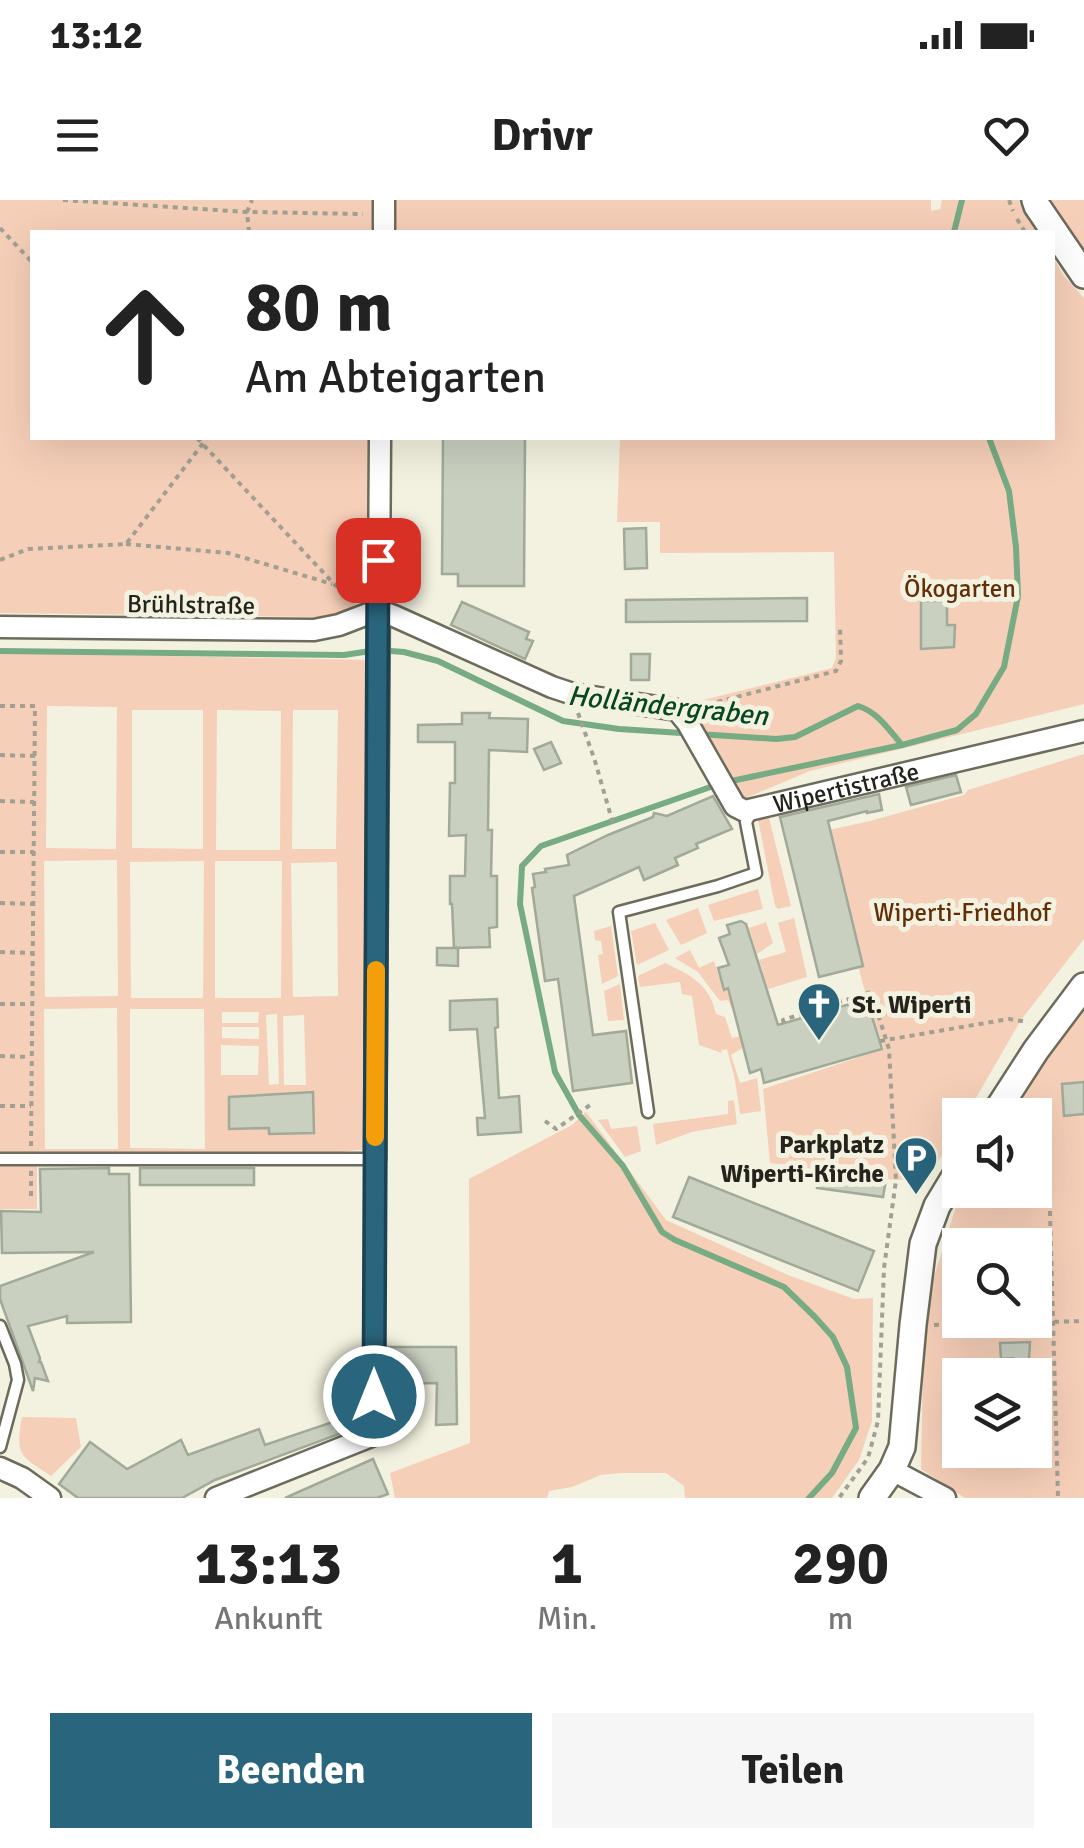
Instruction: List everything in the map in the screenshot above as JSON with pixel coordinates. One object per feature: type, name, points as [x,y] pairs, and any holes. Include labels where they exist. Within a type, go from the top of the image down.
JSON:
[{"type":"street","points":[[1036,200],[1053,230]]},
{"type":"street","points":[[1055,233],[1084,276]]},
{"type":"street","points":[[375,1159],[380,440]]},
{"type":"street","points":[[378,610],[552,687],[573,694],[677,710],[683,718]]},
{"type":"street","name":"Brühlstraße","points":[[0,627],[314,630],[347,623],[378,610]]},
{"type":"street","name":"Wipertistraße","points":[[683,718],[737,808],[745,812],[1084,731]]},
{"type":"street","points":[[1005,1098],[1084,986]]},
{"type":"street","points":[[872,1498],[892,1470],[902,1447],[904,1326],[923,1244],[942,1198]]},
{"type":"street","points":[[216,1498],[384,1432]]},
{"type":"street","points":[[0,1468],[50,1498]]},
{"type":"street","points":[[892,1470],[945,1498]]},
{"type":"lane","points":[[648,1112],[619,912],[756,873],[746,822],[753,811]]},
{"type":"lane","points":[[0,1159],[375,1159],[374,1396],[384,1432]]},
{"type":"lane","points":[[0,1326],[18,1377],[0,1447]]},
{"type":"path","points":[[64,200],[384,216]]},
{"type":"path","points":[[249,230],[247,212],[252,200]]},
{"type":"path","points":[[0,228],[30,260]]},
{"type":"path","points":[[126,544],[201,440]]},
{"type":"path","points":[[203,440],[335,585]]},
{"type":"path","points":[[0,560],[28,549],[126,544],[228,553],[335,585],[378,610]]},
{"type":"path","points":[[349,602],[358,596]]},
{"type":"path","points":[[683,718],[704,704],[836,671],[840,660],[840,626]]},
{"type":"path","points":[[0,706],[35,706],[31,1201]]},
{"type":"path","points":[[579,717],[614,826]]},
{"type":"path","points":[[0,756],[35,756]]},
{"type":"path","points":[[0,802],[34,802]]},
{"type":"path","points":[[0,852],[34,852]]},
{"type":"path","points":[[0,904],[33,904]]},
{"type":"path","points":[[0,952],[33,953]]},
{"type":"path","points":[[784,1023],[783,1020],[871,992],[883,1040],[889,1049],[896,1180],[884,1268],[878,1422],[868,1458],[839,1498]]},
{"type":"path","points":[[0,1004],[32,1004]]},
{"type":"path","points":[[883,1040],[1009,1019],[1052,1028]]},
{"type":"path","points":[[0,1056],[31,1057]]},
{"type":"path","points":[[0,1106],[31,1106]]},
{"type":"path","points":[[545,1122],[556,1129],[587,1106]]},
{"type":"path","points":[[1050,1208],[1058,1498]]},
{"type":"path","points":[[880,1326],[1084,1322]]},
{"type":"green space","points":[[0,200],[378,200],[377,230],[30,230],[30,440],[372,440],[371,584],[357,603],[321,617],[0,613]]},
{"type":"green space","points":[[393,200],[931,200],[931,211],[940,209],[942,200],[1021,200],[1037,230],[393,230]]},
{"type":"green space","points":[[1051,200],[1084,200],[1084,250],[1069,231]]},
{"type":"green space","name":"Ökogarten","points":[[1055,261],[1084,298],[1084,704],[810,771],[741,800],[683,705],[832,668],[836,658],[834,552],[660,553],[660,522],[617,522],[620,440],[1055,440]]},
{"type":"green space","points":[[0,653],[368,660],[368,1149],[320,1154],[37,1155],[37,1209],[0,1209]],"holes":[[[47,706],[117,707],[116,849],[46,848]],[[132,710],[203,710],[203,849],[132,848]],[[217,710],[281,711],[280,850],[216,850]],[[293,710],[338,710],[336,849],[292,849]],[[117,860],[118,996],[45,997],[44,861]],[[204,861],[203,998],[131,998],[130,862]],[[215,861],[282,861],[281,998],[215,998]],[[337,862],[338,996],[293,997],[291,863]],[[117,1008],[118,1149],[45,1149],[44,1009]],[[130,1009],[204,1009],[205,1149],[130,1148]],[[222,1012],[259,1012],[258,1023],[222,1023]],[[277,1014],[279,1084],[269,1085],[266,1015]],[[304,1015],[306,1085],[284,1085],[283,1016]],[[222,1027],[259,1027],[259,1039],[222,1038]],[[221,1045],[259,1046],[258,1075],[221,1075]]]},
{"type":"green space","name":"Wiperti-Friedhof","points":[[1084,754],[1084,939],[1021,1020],[976,1098],[942,1098],[942,1155],[928,1179],[896,1180],[770,1163],[763,1089],[884,1049],[863,985],[825,831],[964,795],[968,790]]},
{"type":"green space","points":[[769,818],[791,906],[778,909],[758,819]]},
{"type":"green space","points":[[758,889],[763,909],[714,921],[708,905]]},
{"type":"green space","points":[[698,908],[707,933],[681,945],[666,920]]},
{"type":"green space","points":[[794,918],[807,977],[768,989],[759,960],[786,952],[778,923]]},
{"type":"green space","points":[[766,922],[773,943],[757,954],[749,928]]},
{"type":"green space","points":[[655,923],[669,950],[637,965],[631,931]]},
{"type":"green space","points":[[611,926],[618,976],[602,984],[598,955],[603,954],[594,931]]},
{"type":"green space","points":[[690,950],[699,968],[714,961],[723,990],[734,988],[740,1006],[732,1009],[728,1000],[720,1001],[698,972],[675,958]]},
{"type":"green space","points":[[665,963],[704,988],[716,1014],[725,1017],[732,1038],[746,1035],[749,1044],[731,1055],[740,1083],[757,1078],[761,1111],[740,1114],[727,1049],[722,1053],[699,1045],[692,996],[682,994],[680,982],[640,987],[638,976]]},
{"type":"green space","points":[[620,984],[624,1020],[608,1021],[604,991]]},
{"type":"green space","points":[[1084,1001],[1084,1498],[965,1498],[921,1469],[929,1293],[942,1251],[942,1338],[1052,1338],[1052,1228],[949,1228],[956,1208],[1052,1208],[1052,1098],[1021,1098]]},
{"type":"green space","points":[[734,1100],[737,1124],[692,1132],[656,1145],[653,1124],[728,1114],[728,1101]]},
{"type":"green space","points":[[586,1112],[666,1220],[788,1275],[854,1299],[873,1298],[872,1421],[859,1460],[832,1498],[685,1498],[684,1486],[666,1473],[620,1473],[549,1491],[547,1498],[395,1498],[390,1473],[470,1443],[469,1179],[572,1125]]},
{"type":"green space","points":[[608,1119],[611,1129],[637,1126],[641,1151],[625,1157],[598,1120]]},
{"type":"green space","points":[[22,1417],[76,1418],[81,1447],[51,1476],[22,1453]]},
{"type":"building","points":[[443,440],[525,440],[524,586],[458,586],[458,574],[442,574]]},
{"type":"building","points":[[646,528],[647,568],[625,569],[624,529]]},
{"type":"building","points":[[807,598],[807,621],[626,622],[626,600]]},
{"type":"building","points":[[921,601],[947,601],[947,625],[955,625],[954,647],[921,649]]},
{"type":"building","points":[[462,602],[529,632],[526,639],[533,641],[525,659],[451,625]]},
{"type":"building","points":[[631,654],[650,654],[649,680],[631,680]]},
{"type":"building","points":[[462,713],[528,719],[527,752],[489,750],[488,830],[492,830],[491,876],[497,876],[497,927],[489,928],[490,947],[454,948],[450,876],[465,876],[466,835],[449,836],[455,742],[418,742],[418,725],[462,724]]},
{"type":"building","points":[[551,742],[561,763],[544,770],[534,749]]},
{"type":"building","points":[[956,775],[961,792],[911,805],[906,787]]},
{"type":"building","points":[[879,794],[882,810],[828,821],[863,966],[819,977],[780,817]]},
{"type":"building","points":[[713,796],[732,829],[696,844],[698,848],[675,858],[678,865],[644,880],[639,867],[574,896],[593,1035],[626,1031],[632,1083],[573,1091],[558,979],[545,981],[533,874],[569,865],[567,855],[653,817],[654,813],[667,816]]},
{"type":"building","name":"St. Wiperti","points":[[741,921],[746,924],[778,1025],[853,1003],[856,1014],[870,1010],[882,1049],[764,1083],[761,1069],[750,1073],[728,988],[724,990],[718,968],[729,965],[719,938],[730,934],[727,925]]},
{"type":"building","points":[[437,948],[458,948],[458,966],[437,965]]},
{"type":"building","points":[[497,999],[499,1098],[519,1096],[521,1132],[478,1135],[477,1118],[485,1118],[477,1029],[450,1030],[450,1001]]},
{"type":"building","points":[[1084,1082],[1084,1114],[1064,1116],[1062,1084]]},
{"type":"building","points":[[313,1092],[314,1133],[269,1134],[269,1128],[229,1129],[229,1097]]},
{"type":"building","points":[[109,1168],[109,1174],[129,1174],[131,1322],[67,1323],[67,1316],[28,1326],[48,1381],[35,1378],[33,1391],[0,1299],[0,1286],[94,1252],[2,1253],[1,1211],[41,1212],[40,1169]]},
{"type":"building","points":[[140,1168],[254,1168],[254,1185],[140,1185]]},
{"type":"building","points":[[819,1171],[886,1180],[883,1197],[817,1188]]},
{"type":"building","points":[[689,1177],[874,1251],[858,1291],[673,1217]]},
{"type":"building","points":[[1030,1342],[1029,1358],[1001,1358],[1000,1343]]},
{"type":"building","points":[[383,1347],[456,1347],[457,1424],[436,1425],[437,1383],[383,1384]]},
{"type":"building","points":[[359,1413],[363,1425],[215,1480],[182,1498],[78,1498],[59,1484],[90,1442],[127,1469],[181,1440],[188,1455],[259,1429],[265,1445]]},
{"type":"building","points":[[373,1459],[388,1494],[377,1498],[285,1498]]},
{"type":"waterway","points":[[954,230],[962,200]]},
{"type":"waterway","points":[[809,1498],[832,1473],[856,1428],[847,1367],[833,1337],[784,1287],[662,1232],[623,1166],[579,1115],[555,1072],[520,904],[522,866],[541,846],[722,783],[902,745],[957,730],[976,714],[1004,667],[1018,596],[1009,491],[990,440]]},
{"type":"waterway","name":"Holländergraben","points":[[0,651],[344,655],[377,650],[404,652],[438,661],[563,721],[619,729],[776,739],[795,737],[858,706],[877,717],[902,745]]},
{"type":"slow traffic","points":[[375,1137],[376,970]]},
{"type":"place","name":"St. Wiperti","points":[[819,1042]]},
{"type":"place","name":"Parkplatz Wiperti-Kirche","points":[[916,1196]]},
{"type":"route","points":[[374,1396],[378,560]]}]
